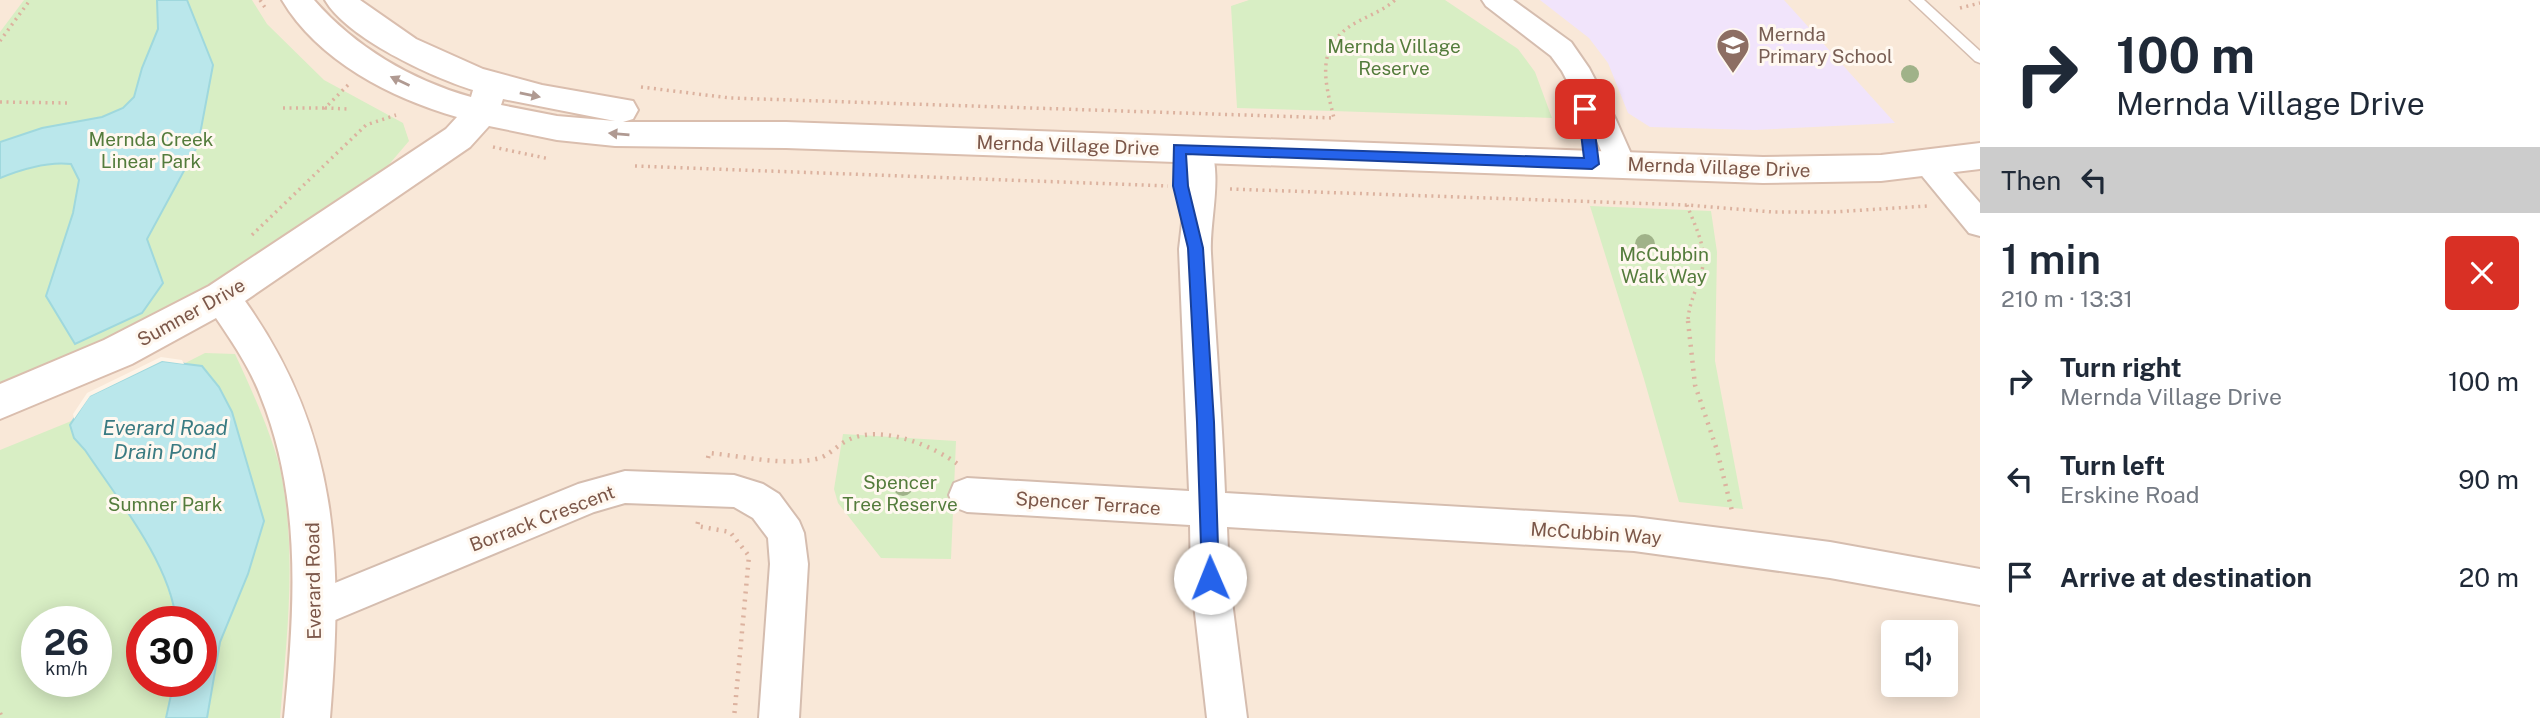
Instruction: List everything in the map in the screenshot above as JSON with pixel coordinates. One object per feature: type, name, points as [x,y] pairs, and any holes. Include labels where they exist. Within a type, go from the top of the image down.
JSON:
[{"type":"street","name":"Mernda Village Drive","points":[[297,0],[344,49],[378,70],[563,129],[695,137],[786,135],[1830,170],[1928,163],[1980,156]]},
{"type":"street","name":"Mernda Village Drive","points":[[340,0],[400,46],[439,66],[476,100],[524,94],[786,135]]},
{"type":"street","points":[[1495,0],[1561,49],[1575,68],[1606,164]]},
{"type":"street","name":"Sumner Drive","points":[[0,402],[64,377],[167,328],[222,297],[458,138],[476,100]]},
{"type":"street","points":[[1188,149],[1200,197],[1195,248],[1210,578],[1227,718]]},
{"type":"street","points":[[1928,163],[1980,224]]},
{"type":"street","name":"Everard Road","points":[[222,297],[246,327],[285,406],[300,452],[312,510],[316,609],[307,718]]},
{"type":"street","name":"Borrack Crescent","points":[[316,609],[591,496],[625,487],[734,491],[750,496],[766,506],[786,533],[789,564],[779,718]]},
{"type":"street","name":"Spencer Terrace","points":[[967,495],[1209,510]]},
{"type":"street","name":"McCubbin Way","points":[[1209,510],[1634,534],[1830,560],[1980,587]]},
{"type":"lane","points":[[1916,0],[1980,58]]},
{"type":"path","points":[[0,41],[30,0]]},
{"type":"path","points":[[630,85],[730,98],[1334,118],[1326,87],[1326,51],[1333,39],[1346,28],[1395,0]]},
{"type":"path","points":[[325,108],[349,85]]},
{"type":"path","points":[[0,102],[69,103]]},
{"type":"path","points":[[283,108],[348,109]]},
{"type":"path","points":[[245,242],[366,125],[396,115]]},
{"type":"path","points":[[547,159],[563,129]]},
{"type":"path","points":[[1686,205],[1700,240],[1703,256],[1703,268],[1691,299],[1688,320],[1695,385],[1717,450],[1731,511]]},
{"type":"path","points":[[734,718],[750,556],[730,532],[697,526],[709,453],[818,459],[842,442],[855,437],[897,438],[950,457],[961,467],[967,480],[967,495]]},
{"type":"path","points":[[0,713],[2,718]]},
{"type":"shaded area","points":[[0,0],[1980,0],[1980,718],[0,718]]},
{"type":"shaded area","name":"Mernda Primary School","points":[[1540,0],[1784,0],[1895,123],[1755,130],[1650,127],[1628,113],[1608,63],[1589,38]]},
{"type":"green space","name":"Mernda Creek Linear Park","points":[[24,0],[252,0],[267,24],[324,80],[403,123],[409,141],[380,175],[196,300],[0,387],[0,32]]},
{"type":"green space","name":"Mernda Village Reserve","points":[[1249,0],[1445,0],[1518,49],[1535,72],[1552,118],[1237,108],[1231,6]]},
{"type":"green space","name":"McCubbin Walk Way","points":[[1590,206],[1711,211],[1717,252],[1715,361],[1743,509],[1679,502]]},
{"type":"green space","name":"Sumner Park","points":[[205,353],[235,354],[273,445],[286,504],[290,565],[280,718],[0,718],[0,450],[69,422]]},
{"type":"green space","name":"Spencer Tree Reserve","points":[[843,434],[956,441],[951,559],[881,558],[838,503],[834,489]]},
{"type":"water","points":[[157,0],[187,0],[213,65],[198,145],[147,239],[163,283],[142,313],[75,344],[46,296],[73,213],[79,180],[71,164],[62,163],[35,166],[0,178],[0,142],[42,128],[102,117],[123,108],[134,97],[142,68],[158,29]]},
{"type":"water","name":"Everard Road Drain Pond","points":[[162,361],[202,366],[219,387],[232,412],[264,521],[248,574],[220,642],[217,660],[217,606],[173,606],[164,577],[141,532],[74,438],[70,425],[89,396]]},
{"type":"water","name":"Everard Road Drain Pond","points":[[171,697],[211,697],[207,718],[166,718]]},
{"type":"pier","points":[[161,357],[182,360],[184,364],[162,361],[90,396],[74,419],[73,414],[87,393]]},
{"type":"place","name":"Mernda Primary School","points":[[1733,75]]},
{"type":"route","points":[[1210,578],[1195,248],[1181,186],[1179,149],[1592,164],[1585,109]]}]
